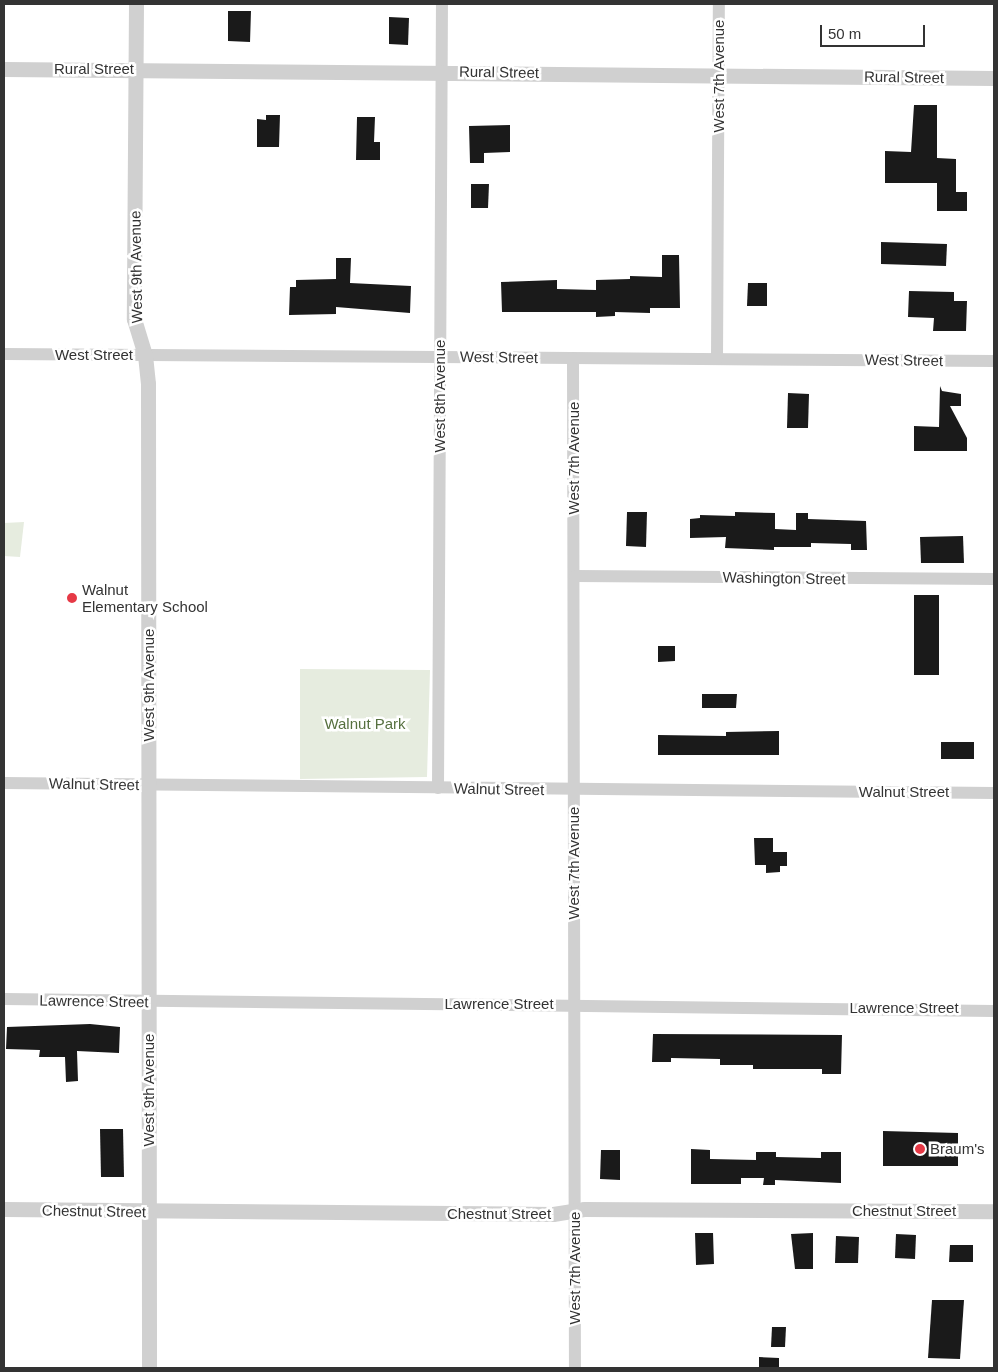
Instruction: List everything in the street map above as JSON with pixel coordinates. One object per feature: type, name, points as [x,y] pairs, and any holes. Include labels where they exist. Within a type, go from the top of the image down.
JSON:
[{"type":"street","name":"West 9th Avenue","points":[[136,4],[134,320],[145,355],[148,384],[149,1368]]},
{"type":"street","name":"West 8th Avenue","points":[[438,788],[442,4]]},
{"type":"street","name":"West 7th Avenue","points":[[717,358],[719,4]]},
{"type":"street","name":"Rural Street","points":[[4,69],[994,78]]},
{"type":"street","name":"West Street","points":[[4,354],[994,361]]},
{"type":"street","name":"West 7th Avenue","points":[[573,358],[575,1368]]},
{"type":"street","name":"Washington Street","points":[[574,576],[994,579]]},
{"type":"street","name":"Walnut Street","points":[[4,783],[994,793]]},
{"type":"street","name":"Lawrence Street","points":[[4,999],[994,1011]]},
{"type":"street","name":"Chestnut Street","points":[[4,1209],[150,1212],[552,1214],[575,1211],[994,1211]]},
{"type":"green space","points":[[24,522],[20,557],[4,556],[4,523]]},
{"type":"green space","name":"Walnut Park","points":[[300,669],[430,670],[427,777],[300,779]]},
{"type":"building","points":[[228,11],[251,11],[250,42],[228,41]]},
{"type":"building","points":[[389,17],[409,18],[408,45],[389,44]]},
{"type":"building","points":[[914,105],[937,105],[937,158],[956,159],[956,192],[967,192],[967,211],[937,211],[937,183],[885,183],[885,151],[911,152]]},
{"type":"building","points":[[266,115],[280,115],[279,147],[257,147],[257,119],[266,120]]},
{"type":"building","points":[[357,117],[375,117],[374,142],[380,142],[380,160],[356,160]]},
{"type":"building","points":[[510,125],[510,152],[484,153],[484,163],[470,163],[469,126]]},
{"type":"building","points":[[471,184],[489,184],[488,208],[471,208]]},
{"type":"building","points":[[881,242],[947,244],[946,266],[881,264]]},
{"type":"building","points":[[662,255],[679,255],[680,308],[650,308],[650,313],[615,312],[615,316],[596,317],[596,312],[502,312],[501,282],[557,280],[557,289],[596,290],[596,280],[630,279],[630,276],[662,277]]},
{"type":"building","points":[[336,258],[351,258],[350,283],[411,286],[410,313],[336,307],[336,314],[289,315],[290,287],[296,287],[296,280],[336,279]]},
{"type":"building","points":[[748,283],[767,283],[767,306],[747,306]]},
{"type":"building","points":[[909,291],[954,292],[954,301],[967,301],[966,331],[933,331],[934,318],[908,317]]},
{"type":"building","points":[[940,386],[942,391],[961,394],[961,406],[950,406],[967,438],[967,451],[914,451],[914,426],[939,427]]},
{"type":"building","points":[[788,393],[809,394],[808,428],[787,428]]},
{"type":"building","points":[[627,512],[647,512],[646,547],[626,546]]},
{"type":"building","points":[[735,512],[775,513],[775,529],[796,530],[796,513],[808,513],[808,519],[866,521],[867,550],[851,550],[851,544],[811,543],[811,547],[774,547],[774,550],[725,548],[726,537],[690,538],[690,519],[700,518],[700,515],[735,516]]},
{"type":"building","points":[[963,536],[964,563],[921,563],[920,537]]},
{"type":"building","points":[[914,595],[939,595],[939,675],[914,675]]},
{"type":"building","points":[[658,646],[675,646],[675,661],[658,662]]},
{"type":"building","points":[[702,694],[737,694],[736,708],[702,708]]},
{"type":"building","points":[[779,731],[779,755],[658,755],[658,735],[726,736],[726,732]]},
{"type":"building","points":[[941,742],[974,742],[974,759],[941,759]]},
{"type":"building","points":[[754,838],[773,838],[773,852],[787,852],[787,866],[780,866],[780,872],[766,873],[766,865],[755,865]]},
{"type":"building","points":[[90,1024],[120,1027],[119,1053],[77,1051],[78,1081],[66,1082],[65,1057],[39,1057],[40,1050],[6,1049],[7,1027]]},
{"type":"building","points":[[653,1034],[842,1035],[841,1074],[822,1074],[822,1069],[753,1069],[753,1065],[720,1065],[720,1059],[671,1058],[671,1062],[652,1062]]},
{"type":"building","points":[[100,1129],[123,1129],[124,1177],[101,1177]]},
{"type":"building","name":"Braum's","points":[[883,1131],[958,1133],[958,1166],[883,1166]]},
{"type":"building","points":[[691,1149],[710,1150],[710,1159],[756,1160],[756,1152],[776,1152],[776,1157],[821,1158],[821,1152],[841,1152],[841,1183],[775,1180],[775,1185],[763,1185],[764,1178],[741,1178],[741,1184],[691,1184]]},
{"type":"building","points":[[601,1150],[620,1150],[620,1180],[600,1179]]},
{"type":"building","points":[[695,1233],[713,1233],[714,1264],[696,1265]]},
{"type":"building","points":[[813,1233],[813,1269],[795,1269],[791,1234]]},
{"type":"building","points":[[896,1234],[916,1235],[915,1259],[895,1258]]},
{"type":"building","points":[[836,1236],[859,1237],[858,1263],[835,1263]]},
{"type":"building","points":[[950,1245],[973,1245],[973,1262],[949,1262]]},
{"type":"building","points":[[932,1300],[964,1300],[960,1359],[928,1358]]},
{"type":"building","points":[[772,1327],[786,1327],[785,1347],[771,1347]]},
{"type":"building","points":[[759,1357],[779,1358],[779,1368],[759,1368]]},
{"type":"place","name":"Walnut Elementary School","points":[[72,598]]},
{"type":"place","name":"Braum's","points":[[920,1149]]}]
